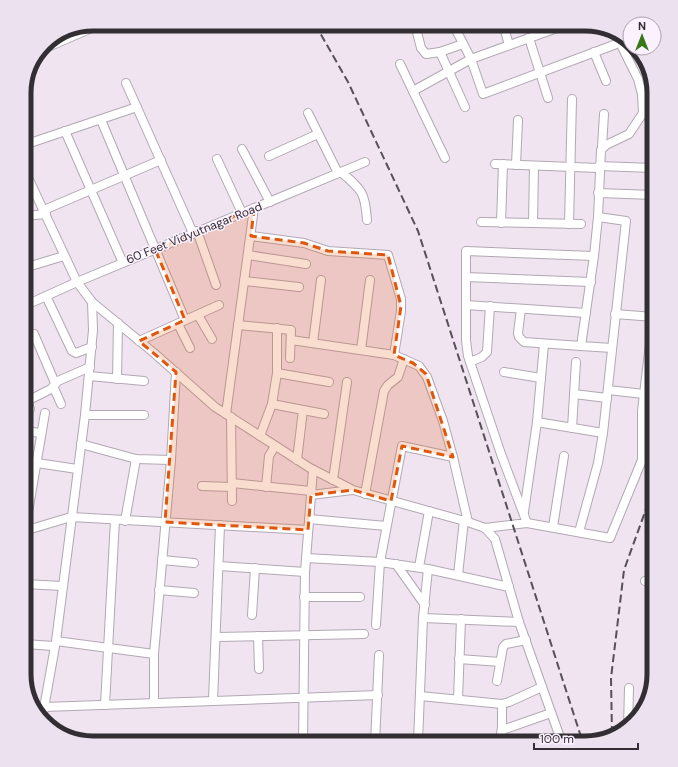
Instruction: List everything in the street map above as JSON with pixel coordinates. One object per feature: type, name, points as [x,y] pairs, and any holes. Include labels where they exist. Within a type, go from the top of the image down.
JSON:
[{"type":"street","points":[[417,31],[424,53],[429,55],[463,44]]},
{"type":"street","points":[[456,31],[471,59],[483,94],[621,42]]},
{"type":"street","points":[[505,31],[509,45]]},
{"type":"street","points":[[413,91],[471,59],[548,31]]},
{"type":"street","points":[[54,44],[82,32]]},
{"type":"street","points":[[529,38],[548,98]]},
{"type":"street","points":[[440,52],[465,107]]},
{"type":"street","points":[[594,52],[606,81]]},
{"type":"street","points":[[602,147],[630,134],[643,113],[642,94],[630,56]]},
{"type":"street","points":[[400,64],[445,158]]},
{"type":"street","points":[[126,82],[195,232],[216,285]]},
{"type":"street","points":[[569,224],[572,99]]},
{"type":"street","points":[[31,143],[137,108]]},
{"type":"street","points":[[308,113],[340,173],[358,187],[364,195],[367,220]]},
{"type":"street","points":[[581,346],[598,217],[599,167],[604,114]]},
{"type":"street","points":[[101,120],[155,250],[190,348]]},
{"type":"street","points":[[516,165],[518,120]]},
{"type":"street","points":[[65,132],[123,263]]},
{"type":"street","points":[[269,156],[318,134]]},
{"type":"street","points":[[242,150],[270,202]]},
{"type":"street","points":[[217,159],[242,213]]},
{"type":"street","points":[[31,215],[45,212],[90,190],[161,160]]},
{"type":"street","name":"60 Feet Vidyutnagar Road","points":[[31,303],[195,232],[365,162]]},
{"type":"street","points":[[501,223],[499,164],[647,168]]},
{"type":"street","points":[[533,223],[534,166]]},
{"type":"street","points":[[31,183],[77,282],[92,302],[176,372],[215,407],[313,470],[353,490],[365,494],[466,521],[485,528],[527,523],[610,538],[642,460],[642,411],[647,370]]},
{"type":"street","points":[[598,193],[647,195]]},
{"type":"street","points":[[232,501],[228,415],[238,325],[254,208]]},
{"type":"street","points":[[579,532],[598,463],[603,433],[626,221],[598,217]]},
{"type":"street","points":[[481,222],[581,224]]},
{"type":"street","points":[[251,236],[304,243],[328,251],[388,255],[401,299],[401,310],[394,355]]},
{"type":"street","points":[[527,523],[470,362],[466,340],[466,251],[594,256]]},
{"type":"street","points":[[248,255],[306,264]]},
{"type":"street","points":[[31,266],[64,256]]},
{"type":"street","points":[[466,277],[590,282]]},
{"type":"street","points":[[313,343],[321,280]]},
{"type":"street","points":[[361,350],[370,280]]},
{"type":"street","points":[[244,281],[299,287]]},
{"type":"street","points":[[46,296],[72,351],[76,353],[92,348]]},
{"type":"street","points":[[43,711],[55,643],[85,415],[92,348],[92,302]]},
{"type":"street","points":[[139,341],[219,305]]},
{"type":"street","points":[[466,305],[586,313]]},
{"type":"street","points":[[470,362],[482,357],[487,352],[490,306]]},
{"type":"street","points":[[522,309],[519,337],[524,342],[612,348]]},
{"type":"street","points":[[615,314],[647,315]]},
{"type":"street","points":[[198,315],[212,339]]},
{"type":"street","points":[[117,379],[118,323]]},
{"type":"street","points":[[238,325],[291,330],[290,358]]},
{"type":"street","points":[[260,436],[272,404],[277,373],[277,328]]},
{"type":"street","points":[[34,334],[61,404]]},
{"type":"street","points":[[291,340],[394,355],[418,366],[426,374],[444,421],[466,521],[458,575]]},
{"type":"street","points":[[524,514],[544,344]]},
{"type":"street","points":[[365,494],[384,391],[388,384],[398,377],[404,359]]},
{"type":"street","points":[[572,428],[576,362]]},
{"type":"street","points":[[31,399],[90,367]]},
{"type":"street","points":[[154,702],[154,654],[171,460],[176,372]]},
{"type":"street","points":[[504,372],[541,378]]},
{"type":"street","points":[[277,373],[329,382]]},
{"type":"street","points":[[89,376],[144,381]]},
{"type":"street","points":[[333,480],[347,382]]},
{"type":"street","points":[[574,394],[644,394]]},
{"type":"street","points":[[272,404],[324,414]]},
{"type":"street","points":[[297,460],[303,410]]},
{"type":"street","points":[[31,494],[45,413]]},
{"type":"street","points":[[85,415],[144,414]]},
{"type":"street","points":[[536,422],[603,433]]},
{"type":"street","points":[[31,432],[41,434]]},
{"type":"street","points":[[81,444],[136,459],[171,460]]},
{"type":"street","points":[[266,487],[269,456],[275,446]]},
{"type":"street","points":[[376,625],[380,562],[390,501],[402,446],[453,457]]},
{"type":"street","points":[[553,527],[564,456]]},
{"type":"street","points":[[125,521],[136,459]]},
{"type":"street","points":[[31,462],[77,469]]},
{"type":"street","points":[[303,736],[304,572],[313,470]]},
{"type":"street","points":[[202,486],[232,485],[266,487],[311,493],[353,490]]},
{"type":"street","points":[[420,567],[429,511]]},
{"type":"street","points":[[31,529],[71,517],[308,530]]},
{"type":"street","points":[[309,519],[386,526]]},
{"type":"street","points":[[105,704],[114,520]]},
{"type":"street","points":[[213,700],[217,637],[220,525]]},
{"type":"street","points":[[485,528],[495,539],[520,622],[559,736]]},
{"type":"street","points":[[306,558],[380,562],[420,567],[509,587]]},
{"type":"street","points":[[162,560],[194,563]]},
{"type":"street","points":[[396,564],[425,606]]},
{"type":"street","points":[[219,566],[304,572]]},
{"type":"street","points":[[252,615],[254,568]]},
{"type":"street","points":[[417,736],[420,696],[423,618],[428,569]]},
{"type":"street","points":[[31,584],[62,586]]},
{"type":"street","points":[[159,590],[194,593]]},
{"type":"street","points":[[304,597],[360,597]]},
{"type":"street","points":[[423,618],[520,622]]},
{"type":"street","points":[[458,699],[461,619]]},
{"type":"street","points":[[217,637],[364,634]]},
{"type":"street","points":[[258,636],[259,669]]},
{"type":"street","points":[[497,681],[504,645],[526,640]]},
{"type":"street","points":[[31,644],[55,643],[154,654]]},
{"type":"street","points":[[375,736],[379,655]]},
{"type":"street","points":[[459,660],[500,662]]},
{"type":"street","points":[[420,696],[502,704],[542,687]]},
{"type":"street","points":[[628,718],[629,688]]},
{"type":"street","points":[[44,707],[378,695]]},
{"type":"street","points":[[501,736],[502,704]]},
{"type":"street","points":[[502,730],[551,713]]},
{"type":"highlighted area","points":[[254,208],[251,236],[304,243],[328,251],[388,255],[401,306],[394,355],[413,363],[426,374],[453,457],[402,446],[391,501],[353,490],[311,495],[308,530],[165,522],[176,372],[139,341],[185,320],[155,249]]},
{"type":"railway","points":[[319,31],[348,82],[418,231],[581,736]]},
{"type":"railway","points":[[612,730],[611,678],[624,570],[647,506]]}]
